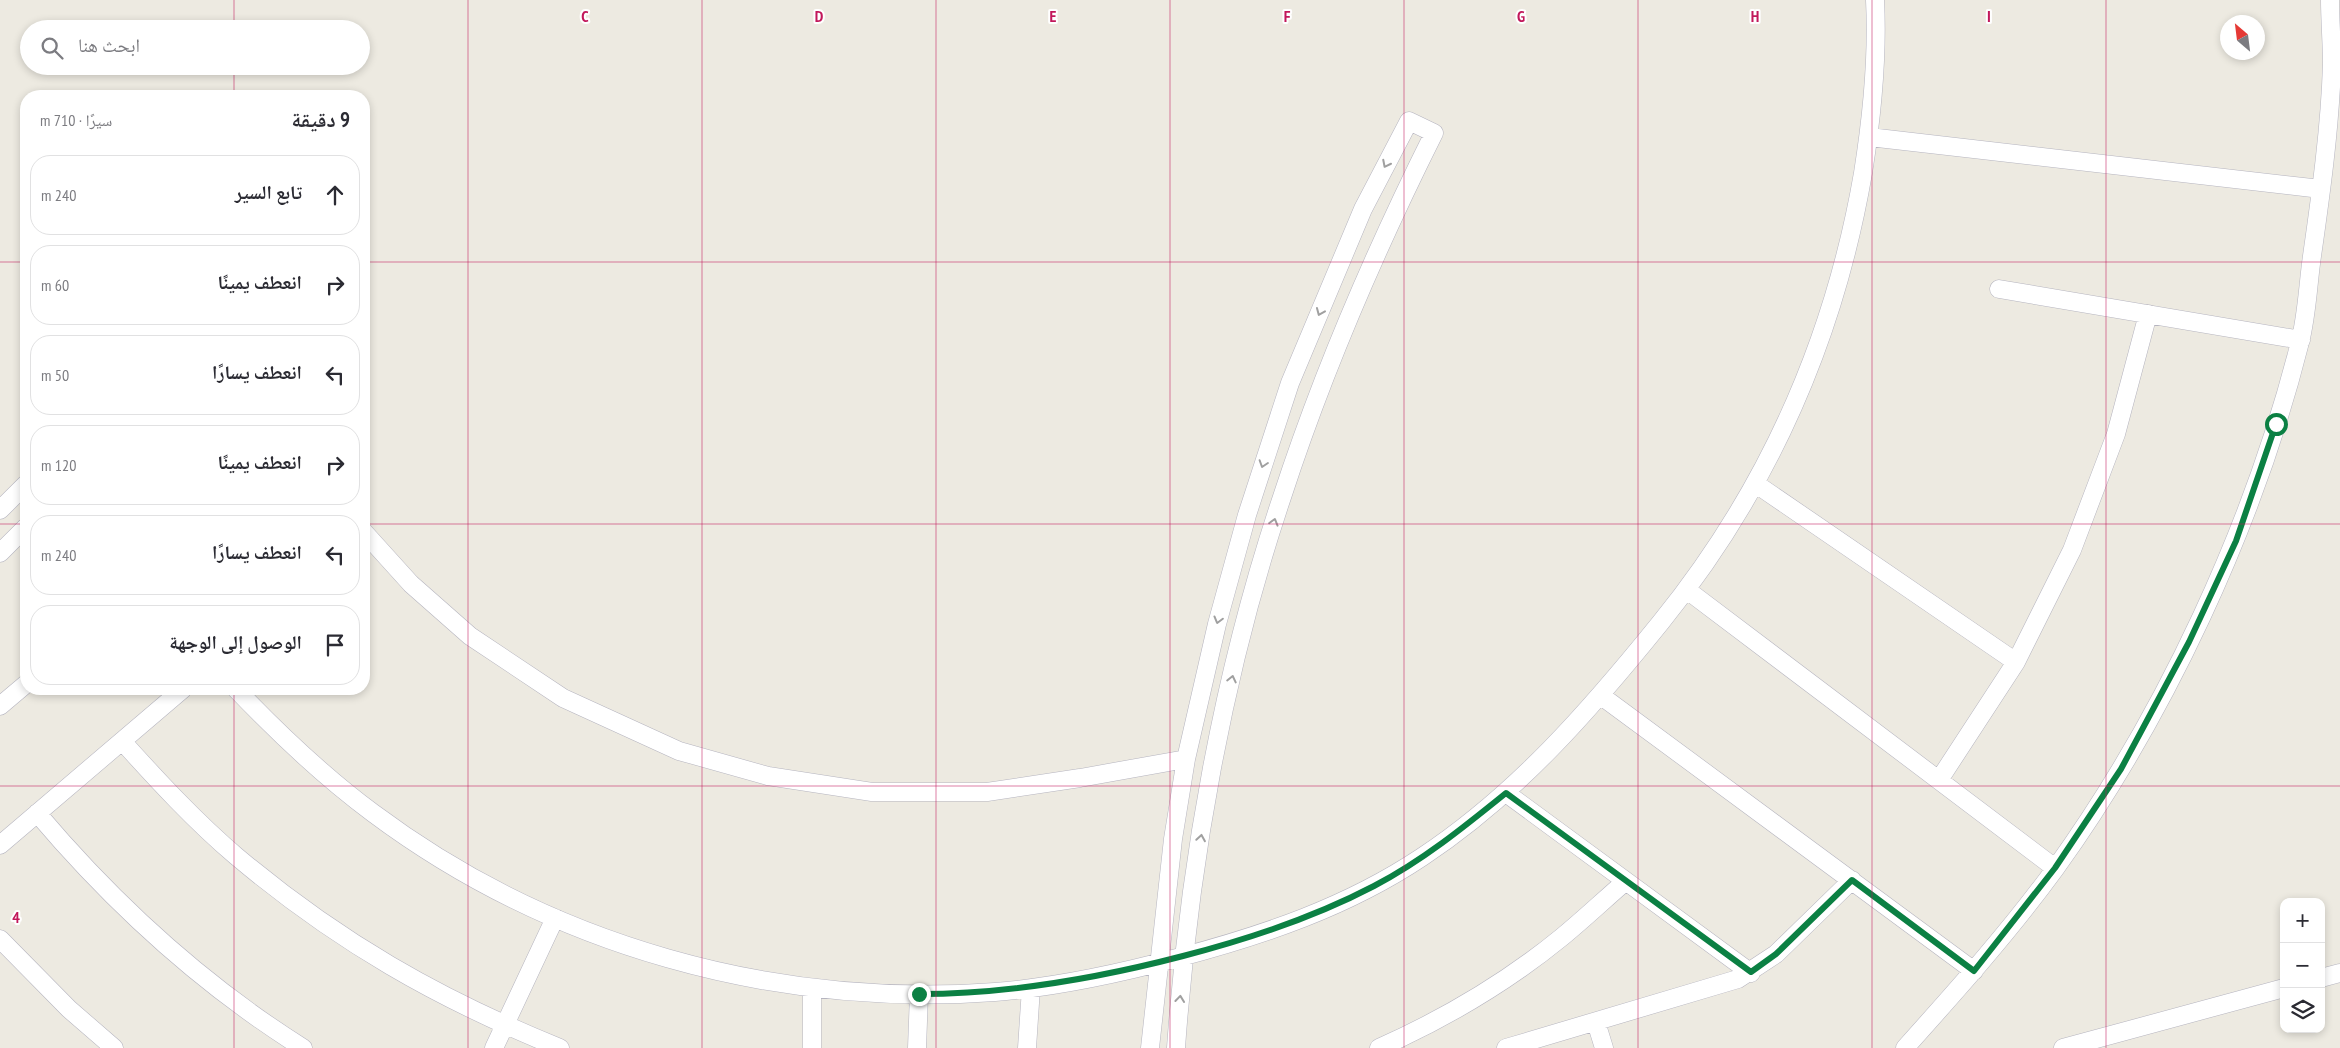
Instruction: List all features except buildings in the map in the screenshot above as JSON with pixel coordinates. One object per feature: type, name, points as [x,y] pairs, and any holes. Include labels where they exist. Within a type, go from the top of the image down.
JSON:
[{"type":"street","points":[[242,695],[298,751],[371,812],[450,865],[492,888],[555,918],[622,945],[676,961],[760,980],[812,988],[919,994],[1031,988],[1092,979],[1233,944],[1282,928],[1329,908],[1375,886],[1418,860],[1453,835],[1506,793],[1570,730],[1687,590],[1723,538],[1756,484],[1797,402],[1830,316],[1854,227],[1869,137],[1874,75],[1875,0]]},
{"type":"street","points":[[1905,1048],[1974,971],[2055,868],[2121,769],[2189,642],[2236,541],[2276,424],[2301,340],[2321,189],[2332,65],[2330,0]]},
{"type":"street","points":[[1150,1048],[1173,839],[1186,759],[1217,624],[1246,515],[1290,383],[1363,209],[1409,121],[1434,133],[1397,207],[1342,332],[1281,499],[1249,610],[1218,742],[1201,833],[1184,956],[1176,1048]]},
{"type":"street","points":[[1869,137],[2321,189]]},
{"type":"street","points":[[1999,289],[2301,340]]},
{"type":"street","points":[[1939,780],[2016,662],[2072,550],[2116,434],[2148,314]]},
{"type":"street","points":[[1756,484],[2016,662]]},
{"type":"street","points":[[0,510],[20,490]]},
{"type":"street","points":[[0,553],[20,533]]},
{"type":"street","points":[[370,539],[411,584],[470,636],[563,698],[679,751],[768,776],[872,792],[987,792],[1186,759]]},
{"type":"street","points":[[1687,590],[2055,868]]},
{"type":"street","points":[[0,706],[20,689]]},
{"type":"street","points":[[0,845],[176,695]]},
{"type":"street","points":[[1600,695],[1974,971]]},
{"type":"street","points":[[122,741],[176,800],[202,825],[235,855],[297,905],[363,951],[406,976],[504,1026],[560,1048]]},
{"type":"street","points":[[1506,793],[1751,972]]},
{"type":"street","points":[[37,813],[101,885],[171,951],[247,1010],[303,1048]]},
{"type":"street","points":[[1506,1048],[1724,985],[1751,972],[1776,954],[1852,880]]},
{"type":"street","points":[[1379,1048],[1416,1031],[1491,988],[1561,938],[1626,881]]},
{"type":"street","points":[[494,1048],[555,918]]},
{"type":"street","points":[[0,939],[69,1009],[114,1048]]},
{"type":"street","points":[[2325,977],[2340,973]]},
{"type":"street","points":[[812,988],[812,1048]]},
{"type":"street","points":[[1027,1048],[1031,988]]},
{"type":"street","points":[[2063,1048],[2280,989]]},
{"type":"street","points":[[917,1048],[919,994]]},
{"type":"street","points":[[1596,1022],[1604,1048]]},
{"type":"route","points":[[919,994],[997,991],[1092,979],[1233,944],[1282,928],[1375,886],[1418,860],[1460,830],[1506,793],[1751,972],[1776,954],[1852,880],[1974,971],[2055,868],[2121,769],[2189,642],[2236,541],[2276,424]]}]
